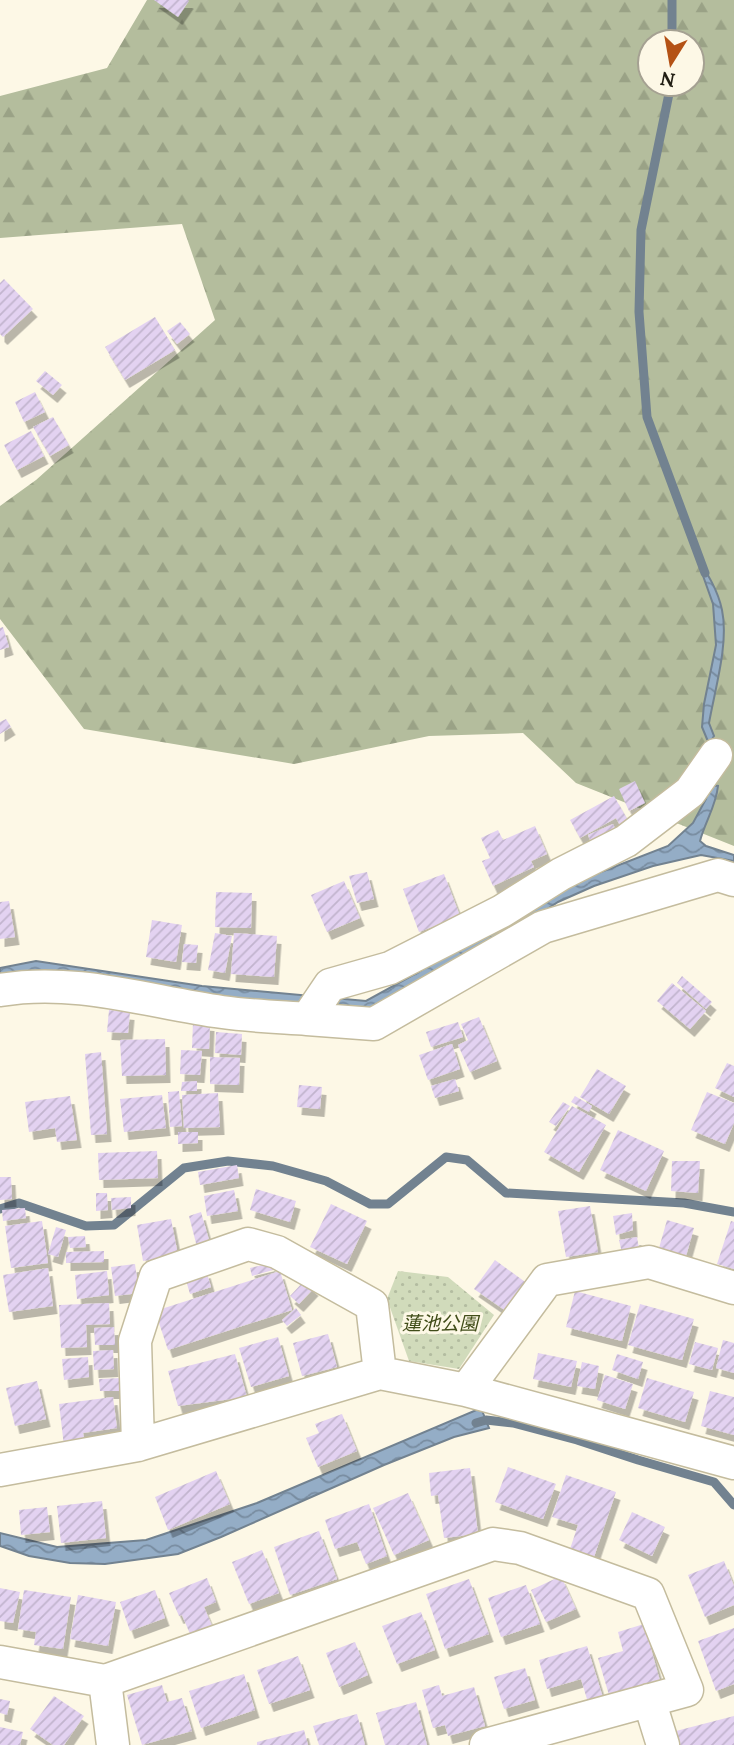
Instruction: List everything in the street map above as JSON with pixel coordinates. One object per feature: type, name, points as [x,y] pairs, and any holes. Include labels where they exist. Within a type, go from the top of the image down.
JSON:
[{"type":"street","points":[[308,1018],[330,985],[390,968],[502,911],[561,874],[626,841],[690,792],[716,755]]},
{"type":"street","points":[[0,990],[50,986],[88,989],[223,1012],[373,1024],[543,928],[719,875],[734,880]]},
{"type":"street","points":[[138,1445],[135,1341],[156,1276],[248,1244],[277,1252],[372,1305],[380,1373]]},
{"type":"street","points":[[466,1390],[547,1280],[649,1262],[734,1288]]},
{"type":"street","points":[[0,1470],[138,1445],[380,1373],[466,1390],[734,1463]]},
{"type":"street","points":[[0,1662],[105,1681],[493,1544],[520,1548],[648,1594],[687,1690],[486,1745]]},
{"type":"street","points":[[105,1681],[113,1745]]},
{"type":"street","points":[[649,1700],[663,1745]]},
{"type":"green space","points":[[147,0],[734,0],[734,846],[576,783],[523,733],[429,736],[294,764],[84,729],[0,619],[0,506],[36,480],[215,320],[182,224],[0,238],[0,96],[107,68]]},
{"type":"green space","name":"蓮池公園","points":[[398,1271],[448,1277],[494,1315],[459,1369],[409,1361],[387,1299]]},
{"type":"water","points":[[696,556],[718,596],[724,623],[720,666],[709,723],[714,736],[709,744],[702,727],[716,645],[713,604]]},
{"type":"water","points":[[709,785],[718,786],[717,793],[700,841],[706,846],[734,855],[734,861],[701,855],[653,866],[594,886],[558,902],[480,954],[371,1015],[0,980],[0,968],[36,961],[202,986],[366,1001],[492,927],[578,881],[668,846],[693,823],[706,799]]},
{"type":"water","points":[[481,1408],[489,1428],[454,1437],[384,1465],[178,1554],[105,1564],[70,1563],[29,1556],[0,1546],[0,1533],[57,1547],[146,1540],[257,1503]]},
{"type":"building","points":[[154,0],[188,0],[189,1],[178,17]]},
{"type":"building","points":[[4,279],[33,309],[3,337],[0,334],[0,283]]},
{"type":"building","points":[[155,317],[175,350],[125,380],[105,347]]},
{"type":"building","points":[[180,322],[190,334],[177,344],[167,331]]},
{"type":"building","points":[[45,371],[62,385],[53,395],[36,381]]},
{"type":"building","points":[[35,392],[45,412],[24,422],[15,402]]},
{"type":"building","points":[[53,417],[69,445],[50,456],[33,427]]},
{"type":"building","points":[[31,431],[44,456],[17,470],[4,445]]},
{"type":"building","points":[[3,627],[9,647],[0,650],[0,628]]},
{"type":"building","points":[[6,719],[11,727],[0,734],[0,722]]},
{"type":"building","points":[[635,781],[645,803],[629,811],[619,789]]},
{"type":"building","points":[[614,796],[629,822],[621,827],[616,818],[580,838],[570,820]]},
{"type":"building","points":[[613,824],[618,836],[593,847],[588,835]]},
{"type":"building","points":[[535,826],[547,854],[531,861],[534,867],[493,886],[482,861],[490,858],[481,838],[498,830],[503,840]]},
{"type":"building","points":[[367,872],[374,899],[357,903],[349,876]]},
{"type":"building","points":[[444,874],[460,916],[419,932],[403,889]]},
{"type":"building","points":[[344,881],[360,918],[327,932],[311,895]]},
{"type":"building","points":[[216,892],[252,893],[251,928],[215,927]]},
{"type":"building","points":[[9,901],[15,937],[0,939],[0,902]]},
{"type":"building","points":[[152,920],[182,925],[176,962],[146,957]]},
{"type":"building","points":[[215,933],[232,936],[225,973],[208,970]]},
{"type":"building","points":[[234,933],[277,936],[274,977],[231,974]]},
{"type":"building","points":[[184,944],[198,945],[196,963],[182,962]]},
{"type":"building","points":[[682,976],[712,1002],[706,1009],[677,983]]},
{"type":"building","points":[[672,983],[706,1011],[690,1029],[657,1001]]},
{"type":"building","points":[[109,1010],[130,1012],[128,1033],[107,1032]]},
{"type":"building","points":[[479,1017],[497,1061],[470,1072],[458,1045],[468,1040],[461,1024]]},
{"type":"building","points":[[193,1022],[210,1023],[209,1049],[192,1048]]},
{"type":"building","points":[[458,1022],[463,1037],[431,1047],[426,1032]]},
{"type":"building","points":[[216,1032],[242,1034],[241,1055],[215,1053]]},
{"type":"building","points":[[165,1039],[166,1075],[122,1076],[120,1040]]},
{"type":"building","points":[[452,1044],[460,1069],[428,1080],[419,1055]]},
{"type":"building","points":[[181,1050],[202,1051],[200,1075],[180,1074]]},
{"type":"building","points":[[101,1052],[107,1134],[91,1135],[85,1054]]},
{"type":"building","points":[[210,1057],[240,1058],[239,1085],[210,1084]]},
{"type":"building","points":[[727,1063],[734,1066],[734,1097],[715,1088]]},
{"type":"building","points":[[597,1069],[626,1086],[609,1114],[580,1097]]},
{"type":"building","points":[[455,1079],[459,1091],[435,1098],[431,1086]]},
{"type":"building","points":[[197,1081],[197,1091],[181,1091],[182,1082]]},
{"type":"building","points":[[299,1085],[322,1087],[320,1109],[297,1107]]},
{"type":"building","points":[[179,1091],[182,1126],[170,1127],[168,1092]]},
{"type":"building","points":[[707,1092],[734,1103],[734,1123],[725,1144],[691,1130]]},
{"type":"building","points":[[218,1093],[220,1127],[184,1128],[182,1095]]},
{"type":"building","points":[[162,1095],[166,1128],[124,1132],[120,1099]]},
{"type":"building","points":[[70,1096],[77,1140],[57,1142],[55,1128],[29,1132],[25,1102]]},
{"type":"building","points":[[575,1096],[592,1106],[589,1112],[571,1102]]},
{"type":"building","points":[[563,1102],[570,1106],[556,1126],[549,1122]]},
{"type":"building","points":[[572,1106],[606,1125],[579,1172],[544,1152]]},
{"type":"building","points":[[618,1130],[664,1151],[646,1191],[600,1170]]},
{"type":"building","points":[[178,1132],[198,1132],[198,1143],[178,1144]]},
{"type":"building","points":[[157,1151],[158,1178],[99,1180],[98,1153]]},
{"type":"building","points":[[672,1161],[700,1161],[698,1193],[671,1191]]},
{"type":"building","points":[[237,1165],[239,1178],[200,1185],[198,1172]]},
{"type":"building","points":[[0,1177],[11,1177],[12,1199],[0,1200]]},
{"type":"building","points":[[256,1189],[296,1201],[290,1222],[250,1210]]},
{"type":"building","points":[[234,1190],[238,1211],[207,1216],[204,1196]]},
{"type":"building","points":[[96,1193],[107,1193],[108,1210],[96,1211]]},
{"type":"building","points":[[131,1197],[131,1208],[112,1210],[111,1198]]},
{"type":"building","points":[[331,1204],[367,1221],[347,1264],[310,1247]]},
{"type":"building","points":[[590,1206],[598,1252],[566,1257],[558,1211]]},
{"type":"building","points":[[25,1208],[26,1218],[3,1221],[2,1210]]},
{"type":"building","points":[[201,1212],[211,1247],[198,1251],[189,1216]]},
{"type":"building","points":[[632,1213],[633,1230],[616,1235],[613,1216]]},
{"type":"building","points":[[171,1219],[178,1255],[143,1261],[137,1225]]},
{"type":"building","points":[[667,1220],[694,1228],[684,1263],[657,1255]]},
{"type":"building","points":[[42,1221],[48,1263],[11,1268],[5,1226]]},
{"type":"building","points":[[731,1221],[734,1222],[734,1269],[717,1264]]},
{"type":"building","points":[[56,1227],[66,1230],[58,1257],[48,1254]]},
{"type":"building","points":[[85,1236],[86,1247],[70,1248],[68,1237]]},
{"type":"building","points":[[637,1237],[639,1249],[622,1253],[619,1240]]},
{"type":"building","points":[[104,1251],[104,1262],[66,1263],[66,1252]]},
{"type":"building","points":[[495,1260],[532,1287],[512,1315],[474,1289]]},
{"type":"building","points":[[271,1263],[273,1270],[252,1276],[250,1268]]},
{"type":"building","points":[[135,1264],[139,1293],[115,1296],[111,1267]]},
{"type":"building","points":[[48,1268],[53,1306],[9,1312],[3,1275]]},
{"type":"building","points":[[206,1270],[211,1287],[190,1294],[185,1277]]},
{"type":"building","points":[[107,1271],[109,1295],[77,1299],[75,1275]]},
{"type":"building","points":[[280,1271],[292,1310],[168,1350],[155,1311]]},
{"type":"building","points":[[305,1280],[314,1288],[299,1304],[290,1296]]},
{"type":"building","points":[[575,1291],[631,1306],[622,1341],[566,1327]]},
{"type":"building","points":[[109,1303],[110,1324],[86,1325],[87,1347],[61,1348],[59,1305]]},
{"type":"building","points":[[640,1304],[694,1319],[682,1360],[628,1345]]},
{"type":"building","points":[[296,1308],[301,1315],[287,1326],[282,1320]]},
{"type":"building","points":[[114,1327],[115,1345],[95,1345],[94,1328]]},
{"type":"building","points":[[328,1334],[337,1367],[302,1376],[293,1343]]},
{"type":"building","points":[[278,1337],[289,1376],[251,1387],[239,1348]]},
{"type":"building","points":[[723,1340],[734,1343],[734,1373],[716,1368]]},
{"type":"building","points":[[695,1342],[718,1348],[712,1370],[689,1364]]},
{"type":"building","points":[[113,1350],[114,1369],[94,1370],[93,1351]]},
{"type":"building","points":[[538,1353],[577,1361],[571,1387],[533,1379]]},
{"type":"building","points":[[235,1354],[247,1397],[178,1406],[168,1371]]},
{"type":"building","points":[[617,1354],[643,1362],[638,1379],[612,1370]]},
{"type":"building","points":[[88,1357],[89,1377],[64,1380],[62,1359]]},
{"type":"building","points":[[582,1362],[599,1366],[595,1389],[577,1386]]},
{"type":"building","points":[[605,1375],[633,1384],[625,1409],[597,1400]]},
{"type":"building","points":[[122,1378],[122,1391],[100,1391],[99,1379]]},
{"type":"building","points":[[647,1378],[694,1392],[685,1422],[638,1408]]},
{"type":"building","points":[[37,1381],[46,1419],[15,1426],[6,1388]]},
{"type":"building","points":[[710,1391],[734,1397],[734,1435],[701,1426]]},
{"type":"building","points":[[113,1397],[117,1428],[83,1433],[85,1443],[64,1446],[59,1404]]},
{"type":"building","points":[[342,1414],[357,1451],[318,1467],[306,1438],[319,1433],[315,1424]]},
{"type":"building","points":[[508,1467],[556,1484],[543,1519],[495,1502]]},
{"type":"building","points":[[470,1468],[478,1534],[444,1538],[438,1495],[431,1496],[429,1473]]},
{"type":"building","points":[[216,1471],[230,1504],[168,1530],[155,1497]]},
{"type":"building","points":[[566,1475],[616,1492],[594,1557],[570,1549],[578,1525],[552,1517]]},
{"type":"building","points":[[408,1493],[429,1540],[394,1555],[373,1508]]},
{"type":"building","points":[[102,1501],[106,1538],[61,1543],[57,1506]]},
{"type":"building","points":[[369,1504],[387,1556],[366,1564],[357,1542],[335,1549],[325,1520]]},
{"type":"building","points":[[47,1507],[50,1532],[21,1535],[19,1510]]},
{"type":"building","points":[[632,1512],[665,1527],[652,1556],[619,1540]]},
{"type":"building","points":[[319,1531],[337,1579],[290,1595],[274,1547]]},
{"type":"building","points":[[262,1550],[279,1593],[249,1604],[232,1562]]},
{"type":"building","points":[[724,1561],[734,1586],[734,1605],[705,1617],[688,1575]]},
{"type":"building","points":[[561,1576],[576,1609],[546,1622],[531,1590]]},
{"type":"building","points":[[207,1578],[216,1602],[204,1607],[212,1626],[190,1634],[169,1593]]},
{"type":"building","points":[[469,1579],[489,1634],[445,1649],[426,1594]]},
{"type":"building","points":[[526,1585],[540,1624],[501,1637],[488,1598]]},
{"type":"building","points":[[0,1588],[20,1592],[13,1623],[0,1621]]},
{"type":"building","points":[[24,1590],[71,1597],[63,1649],[34,1645],[36,1632],[18,1629]]},
{"type":"building","points":[[155,1590],[165,1618],[130,1631],[120,1602]]},
{"type":"building","points":[[78,1595],[116,1602],[108,1646],[70,1639]]},
{"type":"building","points":[[421,1612],[435,1650],[397,1664],[382,1626]]},
{"type":"building","points":[[644,1624],[660,1681],[609,1695],[598,1658],[623,1651],[618,1632]]},
{"type":"building","points":[[734,1628],[734,1684],[716,1691],[698,1641]]},
{"type":"building","points":[[355,1642],[368,1675],[339,1687],[326,1653]]},
{"type":"building","points":[[587,1646],[604,1701],[589,1706],[581,1679],[547,1689],[539,1660]]},
{"type":"building","points":[[298,1656],[310,1690],[269,1704],[257,1670]]},
{"type":"building","points":[[525,1668],[535,1700],[504,1709],[494,1677]]},
{"type":"building","points":[[244,1674],[255,1710],[201,1728],[189,1691]]},
{"type":"building","points":[[162,1685],[167,1702],[182,1698],[192,1731],[142,1745],[127,1695]]},
{"type":"building","points":[[439,1685],[442,1696],[474,1687],[485,1726],[448,1736],[445,1725],[433,1728],[422,1690]]},
{"type":"building","points":[[54,1696],[84,1716],[64,1745],[53,1745],[30,1729]]},
{"type":"building","points":[[0,1699],[10,1701],[7,1715],[0,1713]]},
{"type":"building","points":[[416,1702],[427,1745],[385,1745],[376,1713]]},
{"type":"building","points":[[357,1714],[365,1745],[319,1745],[313,1726]]},
{"type":"building","points":[[734,1716],[734,1745],[680,1745],[676,1731]]},
{"type":"building","points":[[0,1727],[23,1732],[20,1745],[0,1745]]},
{"type":"building","points":[[304,1730],[308,1745],[257,1745],[257,1742]]},
{"type":"waterway","points":[[672,0],[672,28]]},
{"type":"waterway","points":[[668,98],[641,230],[639,312],[647,417],[705,573]]},
{"type":"waterway","points":[[0,1209],[19,1203],[86,1226],[114,1225],[184,1168],[228,1161],[273,1166],[326,1181],[370,1204],[388,1204],[446,1157],[467,1160],[506,1193],[684,1203],[734,1212]]},
{"type":"waterway","points":[[476,1423],[486,1420],[513,1423],[714,1482],[734,1505]]}]
